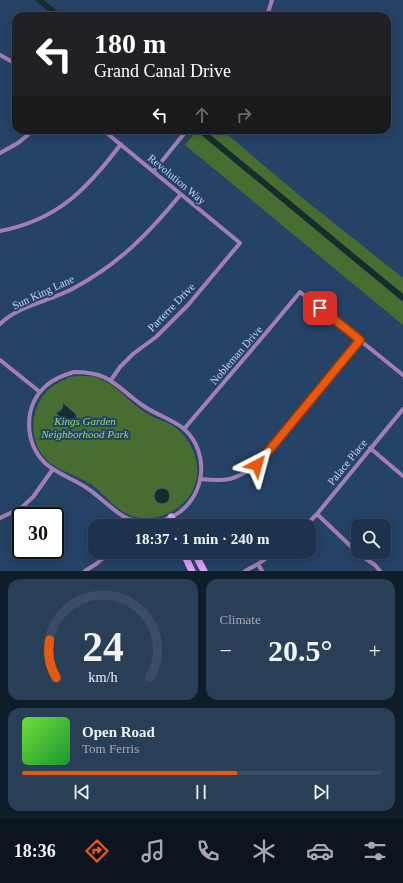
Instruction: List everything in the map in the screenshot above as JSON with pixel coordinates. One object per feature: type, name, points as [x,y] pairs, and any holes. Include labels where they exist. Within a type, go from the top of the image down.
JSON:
[{"type":"street","points":[[268,12],[272,0]]},
{"type":"street","points":[[0,55],[12,62]]},
{"type":"street","points":[[0,153],[18,143],[29,134]]},
{"type":"street","name":"Revolution Way","points":[[108,134],[240,243]]},
{"type":"street","points":[[154,171],[184,134]]},
{"type":"street","points":[[0,231],[13,229],[33,222],[58,209],[80,192],[99,173],[121,144]]},
{"type":"street","name":"Sun King Lane","points":[[0,324],[19,312],[73,289],[105,269],[142,239],[181,194]]},
{"type":"street","name":"Parterre Drive","points":[[111,380],[120,367],[133,354],[156,337],[188,305],[240,243]]},
{"type":"street","name":"Nobleman Drive","points":[[184,429],[300,292],[360,340]]},
{"type":"street","points":[[200,478],[228,480],[242,476],[257,465],[360,340],[403,375]]},
{"type":"street","points":[[0,360],[40,392]]},
{"type":"street","points":[[131,519],[123,516],[88,488],[53,469],[46,464],[37,452],[30,435],[28,424],[32,406],[40,392],[52,381],[74,372],[94,373],[111,380],[144,406],[177,424],[189,434],[201,459],[198,488],[194,497],[180,512],[166,519]]},
{"type":"street","name":"Palace Place","points":[[312,519],[403,409]]},
{"type":"street","points":[[370,448],[403,476]]},
{"type":"street","points":[[0,518],[21,508],[33,497],[53,469]]},
{"type":"street","points":[[317,514],[360,555],[375,565],[380,571]]},
{"type":"street","points":[[85,571],[102,559]]},
{"type":"street","points":[[186,559],[192,571]]},
{"type":"street","points":[[198,559],[204,571]]},
{"type":"street","points":[[245,571],[265,559]]},
{"type":"street","points":[[258,564],[262,571]]},
{"type":"green space","points":[[194,134],[227,134],[300,196],[403,278],[403,325],[185,145]]},
{"type":"green space","name":"Kings Garden Neighborhood Park","points":[[70,377],[93,377],[106,382],[113,386],[140,409],[176,428],[184,436],[191,446],[195,456],[197,477],[194,488],[180,506],[160,517],[137,518],[123,512],[91,484],[57,467],[46,459],[40,452],[36,443],[33,425],[37,407],[41,398],[47,391]]},
{"type":"shaded area","points":[[63,403],[76,414],[77,419],[74,423],[68,423],[55,413],[61,410]]},
{"type":"shaded area","points":[[159,488],[165,488],[170,493],[168,502],[165,504],[159,504],[154,499],[154,493]]},
{"type":"waterway","points":[[39,0],[54,12]]},
{"type":"waterway","points":[[205,134],[403,298]]},
{"type":"route","points":[[257,465],[360,340],[320,308]]}]
